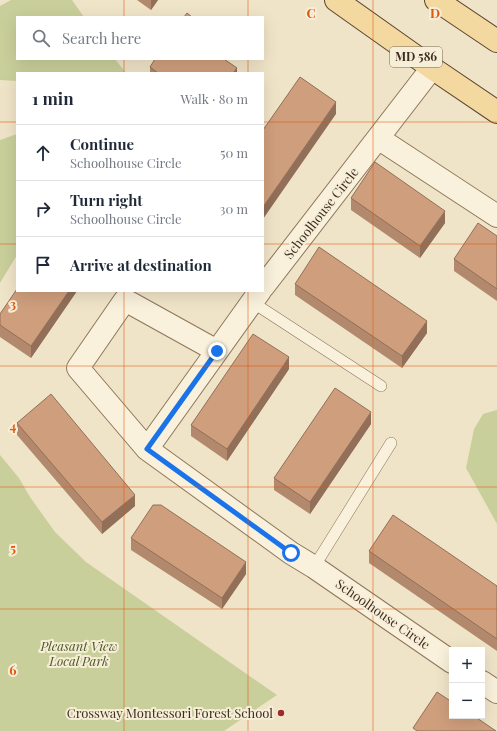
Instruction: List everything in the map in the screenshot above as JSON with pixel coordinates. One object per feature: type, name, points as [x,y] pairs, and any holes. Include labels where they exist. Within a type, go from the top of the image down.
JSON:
[{"type":"main road","name":"MD 586","points":[[336,0],[497,112]]},
{"type":"main road","points":[[436,0],[497,41]]},
{"type":"street","name":"Schoolhouse Circle","points":[[264,285],[432,68]]},
{"type":"street","points":[[378,138],[497,216]]},
{"type":"street","name":"Schoolhouse Circle","points":[[147,449],[258,293]]},
{"type":"street","name":"Schoolhouse Circle","points":[[217,351],[125,300],[78,368],[147,449],[291,553],[314,567],[449,660]]},
{"type":"street","points":[[484,683],[497,692]]},
{"type":"lane","points":[[258,293],[382,386]]},
{"type":"lane","points":[[314,567],[391,443]]},
{"type":"green space","points":[[11,0],[72,0],[83,16],[16,16],[16,60],[116,60],[125,72],[16,72],[16,81],[0,80],[0,6]]},
{"type":"green space","points":[[16,134],[16,257],[0,283],[0,140]]},
{"type":"green space","points":[[497,410],[497,524],[466,468],[474,429],[483,414]]},
{"type":"green space","name":"Pleasant View Local Park","points":[[0,455],[19,478],[30,497],[55,532],[86,562],[277,695],[224,731],[0,731]]},
{"type":"building","points":[[154,60],[225,60],[237,68],[234,72],[157,72],[150,67]]},
{"type":"building","points":[[300,77],[336,102],[264,206],[264,129]]},
{"type":"building","points":[[375,162],[445,211],[420,246],[351,198]]},
{"type":"building","points":[[478,223],[497,236],[497,289],[454,259]]},
{"type":"building","points":[[319,247],[427,321],[402,356],[295,284]]},
{"type":"building","points":[[16,290],[16,292],[68,292],[31,346],[0,325],[0,314]]},
{"type":"building","points":[[253,334],[289,357],[227,449],[191,425]]},
{"type":"building","points":[[335,388],[371,412],[310,502],[274,478]]},
{"type":"building","points":[[51,394],[135,495],[102,522],[17,423]]},
{"type":"building","points":[[153,505],[161,505],[246,562],[222,598],[131,538]]},
{"type":"building","points":[[393,515],[497,586],[497,639],[369,551]]},
{"type":"building","points":[[437,692],[449,700],[449,719],[478,719],[496,731],[417,731],[413,728]]},
{"type":"place","name":"Crossway Montessori Forest School","points":[[281,713]]},
{"type":"route","points":[[217,351],[147,449],[291,553]]}]
